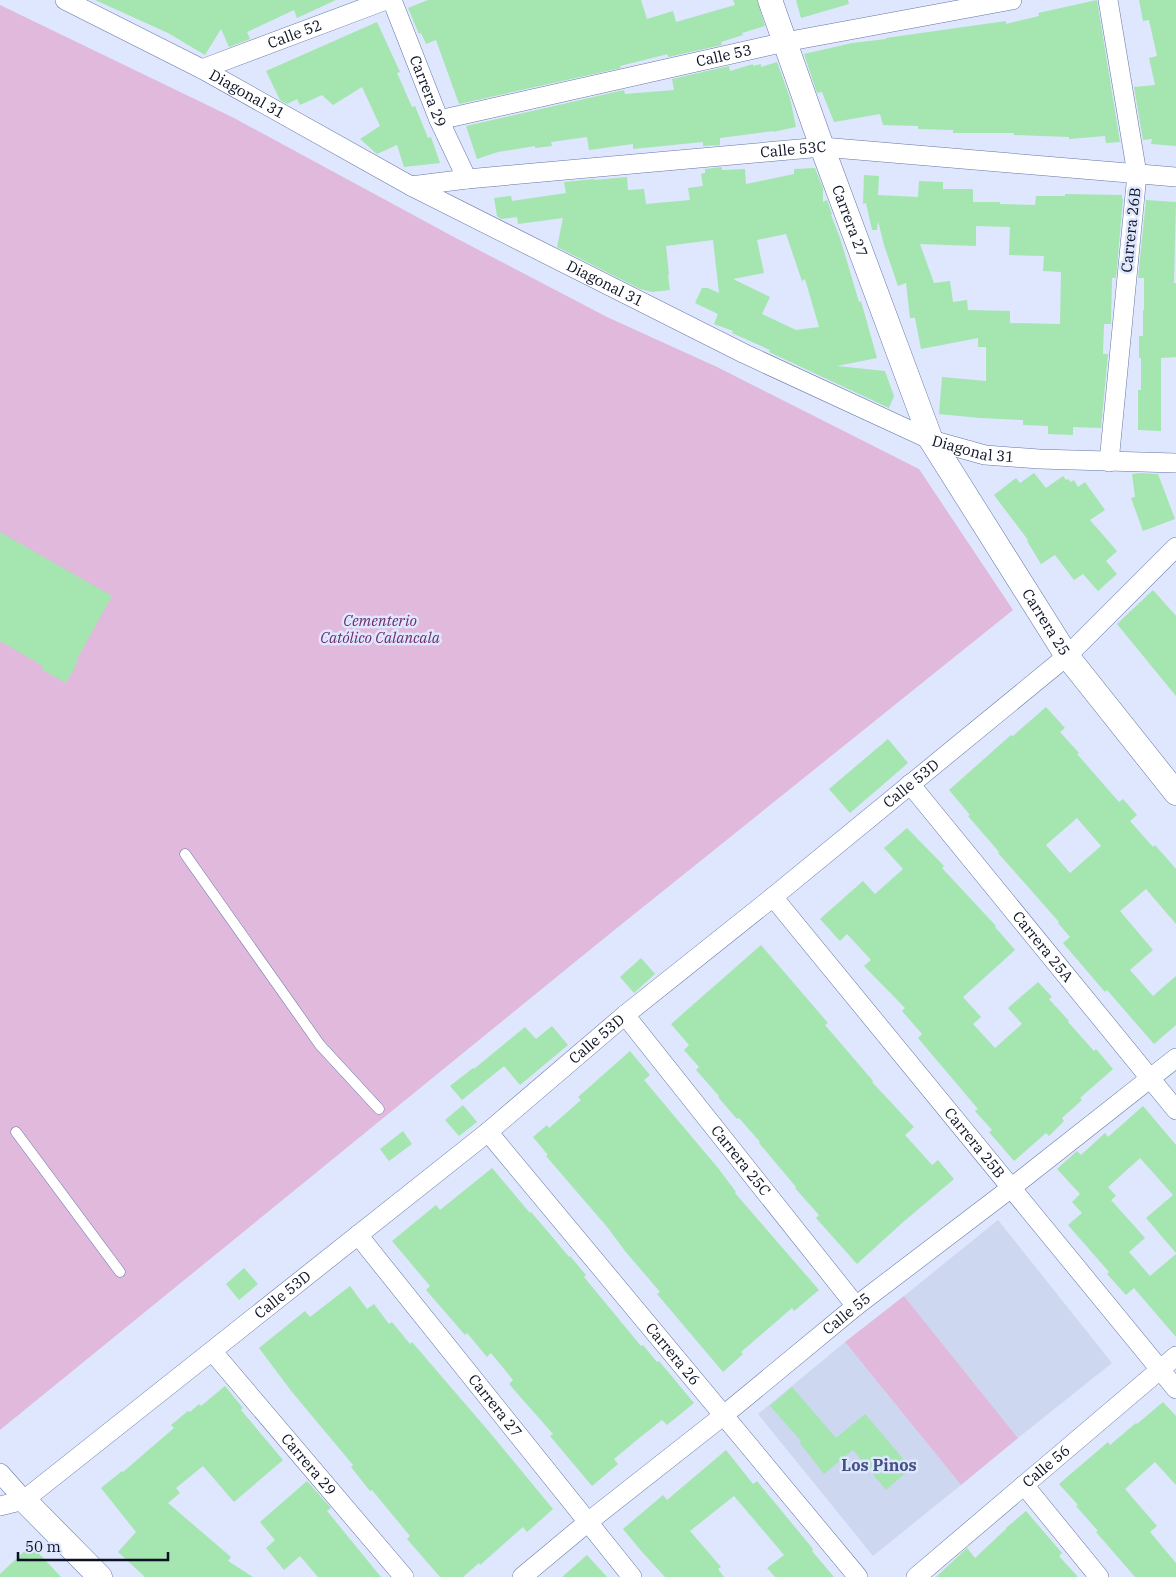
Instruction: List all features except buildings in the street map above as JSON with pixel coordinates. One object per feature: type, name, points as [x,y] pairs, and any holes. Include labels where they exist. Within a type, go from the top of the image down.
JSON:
[{"type":"street","name":"Diagonal 31","points":[[65,0],[202,69],[411,186],[745,354],[931,440],[985,455],[1040,460],[1176,462]]},
{"type":"street","name":"Calle 52","points":[[202,69],[386,0]]},
{"type":"street","name":"Carrera 29","points":[[392,0],[439,120],[466,179]]},
{"type":"street","name":"Carrera 27","points":[[770,0],[822,147],[931,440]]},
{"type":"street","name":"Calle 53","points":[[439,120],[785,42],[1012,0]]},
{"type":"street","name":"Carrera 26B","points":[[1108,0],[1137,174],[1109,462]]},
{"type":"street","name":"Calle 53C","points":[[411,186],[466,179],[822,147],[1176,177]]},
{"type":"street","name":"Carrera 25","points":[[931,440],[1067,656],[1176,793]]},
{"type":"street","name":"Calle 53D","points":[[0,1506],[24,1500],[488,1132],[625,1015],[773,898],[1067,656],[1176,547]]},
{"type":"street","name":"Carrera 25A","points":[[910,784],[1176,1110]]},
{"type":"street","name":"Carrera 25B","points":[[773,898],[1176,1388]]},
{"type":"street","name":"Carrera 25C","points":[[625,1015],[856,1306]]},
{"type":"street","name":"Calle 55","points":[[522,1577],[856,1306],[1011,1188],[1176,1058]]},
{"type":"street","name":"Carrera 26","points":[[488,1132],[858,1577]]},
{"type":"street","name":"Carrera 27","points":[[358,1236],[632,1577]]},
{"type":"street","name":"Carrera 29","points":[[212,1351],[404,1577]]},
{"type":"street","name":"Calle 56","points":[[916,1577],[1176,1356]]},
{"type":"street","points":[[0,1473],[100,1577]]},
{"type":"street","points":[[1024,1485],[1099,1577]]},
{"type":"lane","points":[[185,854],[320,1045],[379,1109]]},
{"type":"lane","points":[[16,1132],[120,1272]]},
{"type":"shaded area","points":[[998,1220],[1112,1363],[1018,1438],[904,1296]]},
{"type":"shaded area","points":[[845,1342],[961,1485],[873,1556],[758,1414]]},
{"type":"green space","name":"Cementerio Católico Calancala","points":[[0,5],[234,118],[607,317],[717,367],[919,469],[1013,610],[602,940],[0,1430]]},
{"type":"green space","points":[[904,1296],[1018,1438],[961,1485],[845,1342]]},
{"type":"district","name":"Los Pinos","points":[[879,1465]]}]
